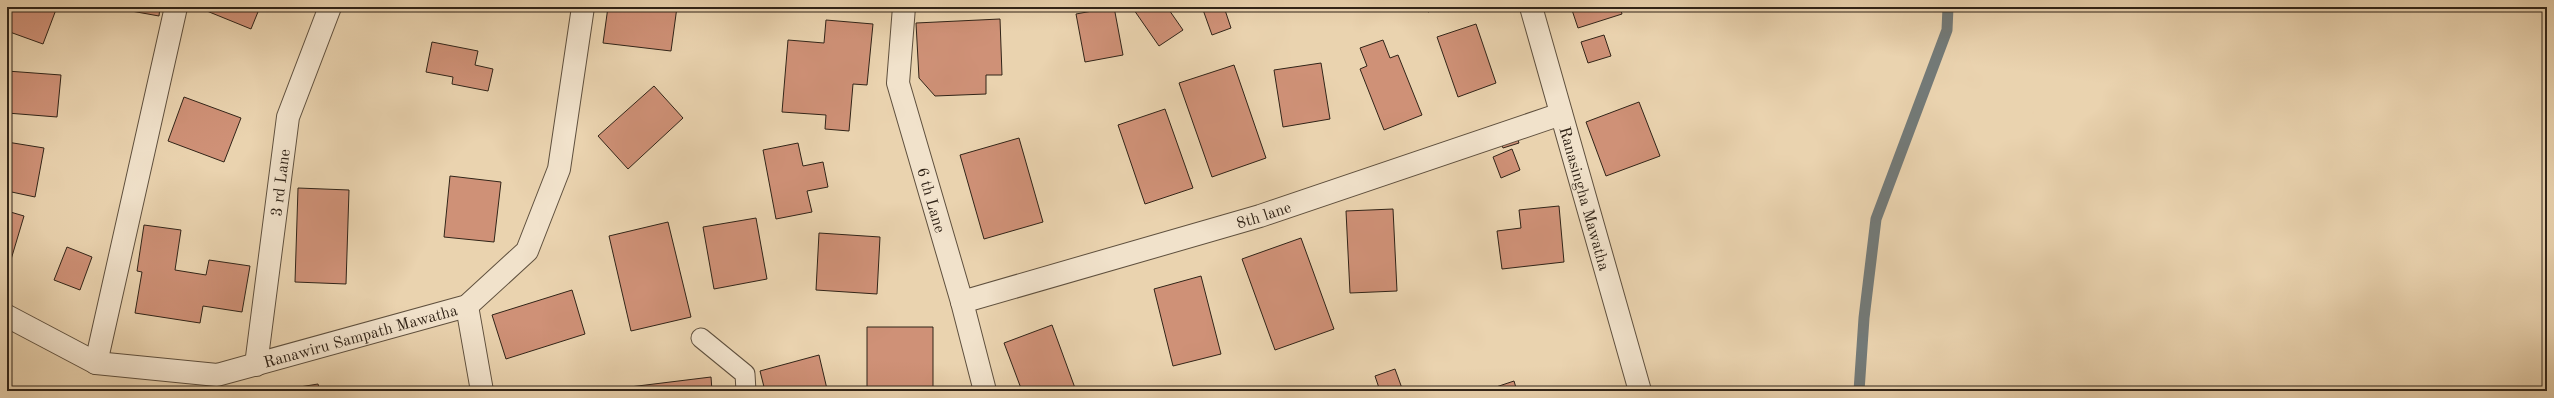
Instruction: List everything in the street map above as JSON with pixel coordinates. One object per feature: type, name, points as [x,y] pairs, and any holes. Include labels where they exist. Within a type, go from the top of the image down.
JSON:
[{"type":"street","points":[[96,363],[176,7]]},
{"type":"street","name":"3 rd Lane","points":[[256,364],[288,117],[330,7]]},
{"type":"street","name":"Ranawiru Sampath Mawatha","points":[[7,316],[96,363],[217,375],[467,306],[527,251],[559,168],[583,7]]},
{"type":"street","name":"6 th Lane","points":[[904,7],[898,83],[962,302],[985,391]]},
{"type":"street","name":"Ranasingha Mawatha","points":[[1531,7],[1640,391]]},
{"type":"street","name":"8th lane","points":[[962,302],[1260,216],[1561,114]]},
{"type":"street","points":[[467,306],[482,391]]},
{"type":"lane","points":[[701,338],[744,374],[746,391]]},
{"type":"building","points":[[13,7],[57,7],[43,44],[7,31],[7,23]]},
{"type":"building","points":[[109,7],[160,7],[159,16]]},
{"type":"building","points":[[197,7],[260,7],[251,29]]},
{"type":"building","points":[[608,7],[677,7],[671,51],[603,43]]},
{"type":"building","points":[[1114,7],[1123,55],[1085,62],[1076,14]]},
{"type":"building","points":[[1138,7],[1167,7],[1183,30],[1159,46],[1134,10]]},
{"type":"building","points":[[1202,7],[1224,7],[1231,28],[1212,35]]},
{"type":"building","points":[[1426,7],[1442,7],[1428,12]]},
{"type":"building","points":[[1571,7],[1620,7],[1622,14],[1578,28]]},
{"type":"building","points":[[1000,19],[1002,75],[986,75],[986,94],[935,96],[919,78],[916,23]]},
{"type":"building","points":[[826,20],[873,24],[867,85],[853,84],[849,131],[825,129],[826,115],[782,112],[788,40],[824,43]]},
{"type":"building","points":[[1476,24],[1496,83],[1458,97],[1437,37]]},
{"type":"building","points":[[1604,35],[1611,56],[1588,63],[1581,42]]},
{"type":"building","points":[[1383,40],[1390,58],[1398,55],[1422,115],[1384,130],[1360,69],[1367,66],[1360,48]]},
{"type":"building","points":[[432,42],[478,51],[475,65],[493,69],[488,91],[452,84],[453,77],[426,72]]},
{"type":"building","points":[[1321,63],[1330,119],[1283,127],[1274,70]]},
{"type":"building","points":[[1234,65],[1266,158],[1212,177],[1179,83]]},
{"type":"building","points":[[7,71],[61,75],[57,117],[7,113]]},
{"type":"building","points":[[654,86],[683,118],[628,169],[598,136]]},
{"type":"building","points":[[184,97],[241,118],[224,162],[168,141]]},
{"type":"building","points":[[1639,102],[1660,156],[1606,176],[1586,122]]},
{"type":"building","points":[[1165,109],[1193,188],[1145,204],[1118,125]]},
{"type":"building","points":[[1516,135],[1519,143],[1503,148],[1500,140]]},
{"type":"building","points":[[1019,138],[1043,222],[984,239],[960,155]]},
{"type":"building","points":[[7,142],[44,148],[35,197],[7,191]]},
{"type":"building","points":[[798,143],[803,166],[823,162],[828,187],[807,191],[812,212],[776,219],[763,150]]},
{"type":"building","points":[[1512,149],[1520,170],[1501,178],[1493,157]]},
{"type":"building","points":[[450,176],[501,182],[494,242],[444,237]]},
{"type":"building","points":[[298,188],[349,190],[346,284],[295,282]]},
{"type":"building","points":[[1559,206],[1564,262],[1502,269],[1497,231],[1521,228],[1519,210]]},
{"type":"building","points":[[1393,209],[1397,291],[1350,293],[1346,211]]},
{"type":"building","points":[[7,211],[24,216],[7,273]]},
{"type":"building","points":[[756,218],[767,279],[714,289],[703,227]]},
{"type":"building","points":[[668,222],[691,317],[631,331],[609,236]]},
{"type":"building","points":[[144,225],[181,230],[175,270],[206,275],[209,260],[250,266],[242,312],[203,306],[200,323],[135,313],[142,272],[137,271]]},
{"type":"building","points":[[819,233],[880,237],[877,294],[816,290]]},
{"type":"building","points":[[1301,238],[1334,329],[1275,350],[1242,259]]},
{"type":"building","points":[[67,247],[92,257],[80,290],[54,280]]},
{"type":"building","points":[[1201,276],[1221,354],[1173,366],[1154,289]]},
{"type":"building","points":[[572,290],[585,334],[506,359],[492,315]]},
{"type":"building","points":[[1052,325],[1075,388],[1066,391],[1022,391],[1004,343]]},
{"type":"building","points":[[867,327],[933,327],[933,387],[867,387]]},
{"type":"building","points":[[819,355],[827,389],[765,391],[760,371]]},
{"type":"building","points":[[1395,369],[1403,391],[1380,391],[1375,376]]},
{"type":"building","points":[[711,377],[712,391],[597,391]]},
{"type":"building","points":[[1514,381],[1517,391],[1484,391]]},
{"type":"building","points":[[318,384],[320,391],[275,391]]},
{"type":"waterway","points":[[1859,391],[1864,318],[1876,219],[1947,30],[1948,7]]}]
